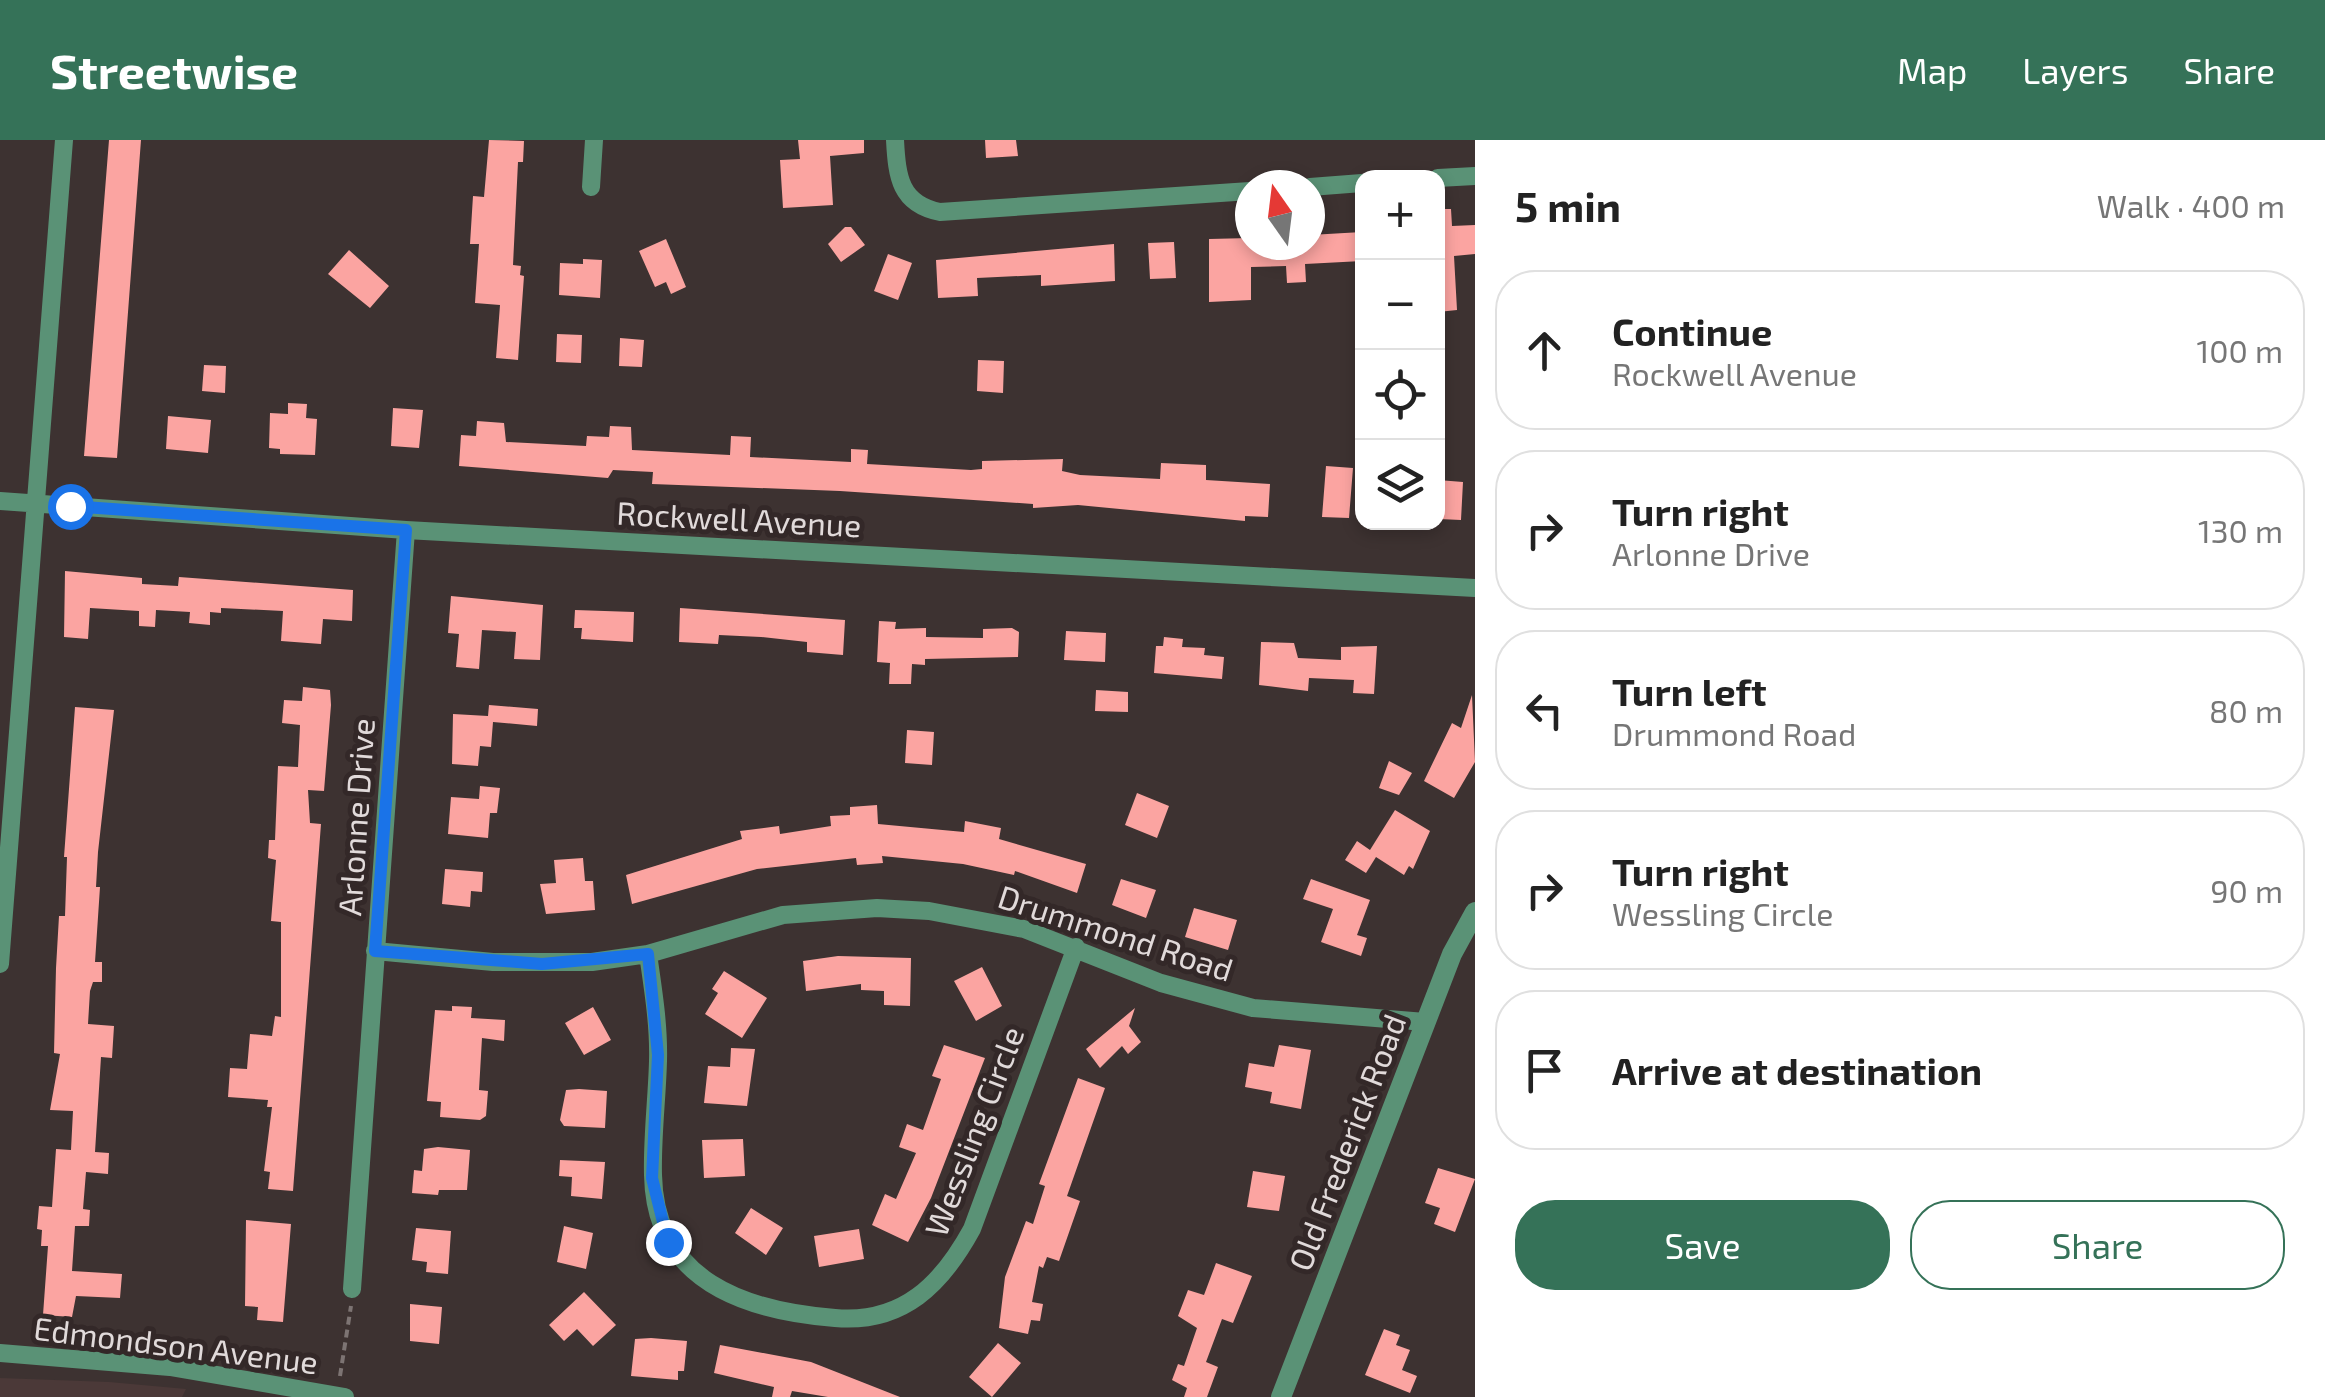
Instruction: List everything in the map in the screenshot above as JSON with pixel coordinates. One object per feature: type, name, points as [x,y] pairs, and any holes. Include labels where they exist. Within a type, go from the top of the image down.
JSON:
[{"type":"street","points":[[0,964],[64,140]]},
{"type":"street","points":[[590,187],[594,140]]},
{"type":"street","points":[[895,140],[900,186],[909,200],[940,212],[1235,192]]},
{"type":"street","points":[[1445,178],[1475,176]]},
{"type":"street","points":[[1325,186],[1355,184]]},
{"type":"street","name":"Rockwell Avenue","points":[[0,501],[406,530],[1475,588]]},
{"type":"street","name":"Arlonne Drive","points":[[352,1289],[406,530]]},
{"type":"street","name":"Drummond Road","points":[[375,951],[542,964],[648,954],[783,915],[877,908],[981,918],[1076,947],[1161,983],[1253,1008],[1425,1022]]},
{"type":"street","name":"Old Frederick Road","points":[[1281,1397],[1425,1022],[1475,912]]},
{"type":"street","name":"Wessling Circle","points":[[648,954],[658,1055],[652,1178],[668,1242],[703,1281],[733,1297],[819,1317],[856,1320],[913,1302],[954,1262],[972,1229],[1076,947]]},
{"type":"street","name":"Edmondson Avenue","points":[[0,1353],[154,1365],[341,1396]]},
{"type":"path","points":[[341,1396],[352,1289]]},
{"type":"shaded area","points":[[0,1378],[186,1389],[182,1397],[0,1397]]},
{"type":"building","points":[[109,140],[141,140],[117,458],[84,456]]},
{"type":"building","points":[[489,140],[524,141],[523,162],[518,162],[513,265],[521,266],[520,275],[524,276],[518,360],[496,358],[500,305],[475,303],[479,244],[470,244],[473,196],[484,197]]},
{"type":"building","points":[[798,140],[864,140],[864,153],[830,156],[833,205],[783,208],[780,160],[800,159]]},
{"type":"building","points":[[985,140],[1016,140],[1018,156],[986,158]]},
{"type":"building","points":[[1445,209],[1451,209],[1452,226],[1475,225],[1475,254],[1454,256],[1457,310],[1445,311]]},
{"type":"building","points":[[845,227],[851,227],[865,245],[841,262],[828,244]]},
{"type":"building","points":[[1355,232],[1355,261],[1305,264],[1306,282],[1287,283],[1286,266],[1251,267],[1251,300],[1209,302],[1209,239],[1235,238],[1235,260],[1325,260],[1325,234]]},
{"type":"building","points":[[666,239],[686,287],[671,294],[666,282],[655,287],[639,251]]},
{"type":"building","points":[[1174,242],[1176,278],[1150,279],[1148,243]]},
{"type":"building","points":[[1114,244],[1115,281],[1041,286],[1041,275],[977,278],[978,296],[938,298],[936,260]]},
{"type":"building","points":[[349,250],[389,286],[370,308],[328,274]]},
{"type":"building","points":[[888,254],[912,263],[898,300],[874,291]]},
{"type":"building","points":[[583,259],[602,260],[600,298],[559,295],[560,263],[583,264]]},
{"type":"building","points":[[557,334],[582,335],[581,363],[556,362]]},
{"type":"building","points":[[620,338],[644,340],[642,367],[619,366]]},
{"type":"building","points":[[978,360],[1004,361],[1003,393],[977,391]]},
{"type":"building","points":[[204,365],[226,366],[225,393],[202,391]]},
{"type":"building","points":[[288,403],[307,404],[306,418],[317,419],[315,455],[280,454],[280,449],[269,448],[270,413],[288,414]]},
{"type":"building","points":[[393,408],[423,410],[419,448],[391,446]]},
{"type":"building","points":[[168,416],[211,420],[208,453],[166,449]]},
{"type":"building","points":[[477,421],[504,423],[506,442],[586,446],[587,436],[609,437],[610,426],[631,427],[632,450],[730,455],[731,436],[751,437],[750,457],[851,462],[851,449],[868,450],[867,464],[971,470],[982,469],[982,461],[1063,459],[1062,471],[1080,475],[1160,479],[1161,463],[1206,465],[1206,480],[1270,484],[1268,517],[1245,516],[1245,521],[1078,505],[1033,508],[1033,504],[840,491],[652,484],[653,472],[613,470],[608,478],[459,466],[461,435],[476,436]]},
{"type":"building","points":[[1326,466],[1353,468],[1349,518],[1322,517]]},
{"type":"building","points":[[1445,481],[1463,482],[1461,520],[1445,519]]},
{"type":"building","points":[[65,571],[142,578],[142,584],[178,586],[179,577],[353,590],[352,621],[323,619],[321,644],[281,641],[283,611],[221,608],[221,613],[210,612],[210,625],[189,623],[190,612],[156,610],[155,627],[139,626],[139,611],[90,608],[88,639],[64,637]]},
{"type":"building","points":[[451,596],[543,605],[540,660],[514,659],[516,632],[482,630],[479,669],[456,667],[459,634],[448,633]]},
{"type":"building","points":[[680,608],[845,620],[843,655],[807,652],[807,642],[761,637],[719,635],[718,644],[679,642]]},
{"type":"building","points":[[575,610],[634,612],[633,642],[581,639],[582,628],[574,628]]},
{"type":"building","points":[[879,621],[896,622],[895,629],[926,628],[926,637],[983,638],[983,629],[1012,628],[1019,632],[1018,657],[925,659],[925,665],[912,664],[911,684],[889,684],[890,663],[877,662]]},
{"type":"building","points":[[1066,631],[1106,633],[1105,662],[1064,660]]},
{"type":"building","points":[[1164,637],[1183,639],[1182,647],[1205,648],[1204,655],[1224,657],[1222,679],[1154,673],[1156,646],[1163,646]]},
{"type":"building","points":[[1261,642],[1294,643],[1298,658],[1341,660],[1341,647],[1377,646],[1374,694],[1353,693],[1354,680],[1309,678],[1308,691],[1259,685]]},
{"type":"building","points":[[303,687],[330,690],[331,705],[324,791],[308,790],[310,823],[321,824],[293,1191],[268,1189],[270,1172],[264,1171],[272,1107],[267,1107],[268,1100],[228,1097],[230,1068],[247,1069],[250,1034],[272,1036],[275,1016],[281,1017],[281,922],[271,921],[276,860],[268,858],[269,840],[275,840],[278,766],[298,767],[300,725],[282,723],[284,700],[302,701]]},
{"type":"building","points":[[1096,690],[1128,692],[1128,712],[1095,711]]},
{"type":"building","points":[[1472,695],[1475,762],[1454,798],[1424,781],[1452,723],[1461,728]]},
{"type":"building","points":[[489,705],[538,709],[537,726],[493,722],[491,747],[480,746],[478,766],[452,764],[453,714],[488,716]]},
{"type":"building","points":[[75,707],[114,710],[96,887],[100,887],[95,962],[102,962],[102,982],[93,982],[90,991],[88,1024],[114,1026],[112,1058],[101,1057],[95,1152],[109,1153],[108,1174],[86,1172],[83,1209],[90,1210],[89,1226],[75,1226],[72,1271],[122,1274],[120,1298],[76,1296],[72,1317],[43,1315],[48,1246],[41,1246],[42,1230],[37,1229],[39,1206],[52,1207],[56,1149],[71,1150],[73,1111],[50,1110],[60,1054],[54,1053],[56,968],[59,916],[65,916],[64,857]]},
{"type":"building","points":[[907,730],[934,732],[932,765],[905,763]]},
{"type":"building","points":[[1389,761],[1412,773],[1399,795],[1379,788]]},
{"type":"building","points":[[480,786],[500,788],[497,813],[490,813],[488,838],[448,834],[451,797],[479,799]]},
{"type":"building","points":[[1137,793],[1169,806],[1157,838],[1125,825]]},
{"type":"building","points":[[877,805],[878,824],[964,832],[965,821],[1001,828],[999,839],[1086,864],[1077,893],[1015,871],[1014,875],[963,864],[882,856],[883,863],[857,865],[856,858],[757,869],[632,904],[626,875],[742,839],[740,831],[779,826],[780,834],[831,826],[830,816],[850,815],[850,807]]},
{"type":"building","points":[[1395,810],[1430,831],[1413,869],[1409,866],[1404,875],[1376,857],[1366,873],[1345,860],[1357,841],[1370,850]]},
{"type":"building","points":[[583,858],[585,881],[593,881],[595,910],[546,914],[540,884],[556,883],[554,860]]},
{"type":"building","points":[[445,869],[483,872],[482,892],[471,891],[470,907],[442,904]]},
{"type":"building","points":[[1121,879],[1156,890],[1146,918],[1112,905]]},
{"type":"building","points":[[1311,879],[1370,900],[1357,935],[1367,938],[1361,956],[1321,942],[1333,909],[1303,899]]},
{"type":"building","points":[[1194,908],[1237,920],[1228,950],[1185,937]]},
{"type":"building","points":[[838,956],[911,958],[910,1006],[884,1005],[884,991],[861,990],[861,984],[806,991],[803,961]]},
{"type":"building","points":[[982,967],[1002,1006],[976,1021],[954,981]]},
{"type":"building","points":[[724,971],[767,998],[742,1038],[705,1014],[718,993],[712,989]]},
{"type":"building","points":[[452,1006],[472,1007],[471,1018],[505,1020],[504,1041],[482,1038],[479,1090],[488,1091],[486,1116],[480,1120],[440,1117],[441,1102],[427,1101],[435,1010],[452,1011]]},
{"type":"building","points":[[593,1007],[611,1040],[584,1055],[565,1023]]},
{"type":"building","points":[[1135,1008],[1129,1026],[1141,1042],[1128,1054],[1122,1046],[1100,1068],[1086,1049]]},
{"type":"building","points":[[944,1045],[985,1058],[931,1198],[908,1242],[872,1225],[885,1194],[896,1199],[916,1153],[899,1147],[907,1124],[923,1130],[941,1079],[932,1076]]},
{"type":"building","points":[[1279,1045],[1311,1050],[1301,1109],[1270,1103],[1272,1092],[1245,1087],[1249,1063],[1274,1067]]},
{"type":"building","points":[[731,1048],[755,1049],[747,1106],[704,1103],[708,1066],[730,1067]]},
{"type":"building","points":[[1078,1078],[1105,1088],[1067,1196],[1080,1201],[1059,1261],[1047,1257],[1043,1268],[1039,1266],[1032,1302],[1043,1304],[1040,1321],[1031,1320],[1028,1334],[999,1328],[1005,1277],[1026,1221],[1033,1224],[1045,1186],[1039,1184]]},
{"type":"building","points":[[566,1090],[607,1091],[605,1128],[564,1126],[560,1120]]},
{"type":"building","points":[[743,1139],[745,1176],[704,1178],[702,1140]]},
{"type":"building","points":[[424,1149],[470,1150],[467,1190],[439,1190],[438,1195],[412,1193],[414,1170],[422,1171]]},
{"type":"building","points":[[560,1160],[605,1162],[602,1199],[571,1196],[572,1177],[559,1176]]},
{"type":"building","points":[[1438,1168],[1475,1179],[1455,1232],[1434,1224],[1440,1208],[1425,1203]]},
{"type":"building","points":[[1253,1171],[1285,1176],[1279,1211],[1247,1207]]},
{"type":"building","points":[[751,1208],[783,1228],[766,1255],[735,1233]]},
{"type":"building","points":[[246,1220],[291,1224],[283,1322],[257,1320],[258,1307],[245,1306]]},
{"type":"building","points":[[564,1226],[593,1233],[586,1269],[557,1262]]},
{"type":"building","points":[[416,1228],[451,1231],[448,1274],[426,1272],[427,1262],[412,1260]]},
{"type":"building","points":[[859,1229],[864,1259],[819,1267],[814,1236]]},
{"type":"building","points":[[1216,1263],[1252,1276],[1233,1323],[1222,1319],[1206,1362],[1218,1367],[1207,1397],[1184,1397],[1187,1388],[1172,1380],[1178,1364],[1184,1366],[1197,1328],[1178,1316],[1188,1290],[1204,1295]]},
{"type":"building","points":[[584,1292],[616,1325],[593,1346],[577,1329],[564,1341],[549,1325]]},
{"type":"building","points":[[410,1304],[442,1307],[439,1344],[410,1341]]},
{"type":"building","points":[[1384,1329],[1400,1335],[1396,1345],[1410,1350],[1402,1370],[1417,1376],[1410,1393],[1365,1375]]},
{"type":"building","points":[[635,1339],[687,1341],[684,1371],[678,1371],[678,1380],[631,1376]]},
{"type":"building","points":[[998,1343],[1021,1363],[992,1397],[969,1377]]},
{"type":"building","points":[[720,1345],[811,1362],[900,1397],[828,1397],[792,1391],[790,1397],[772,1397],[774,1387],[714,1373]]},
{"type":"route","points":[[70,506],[406,530],[375,951],[542,964],[648,954],[658,1055],[652,1178],[668,1242]]}]
